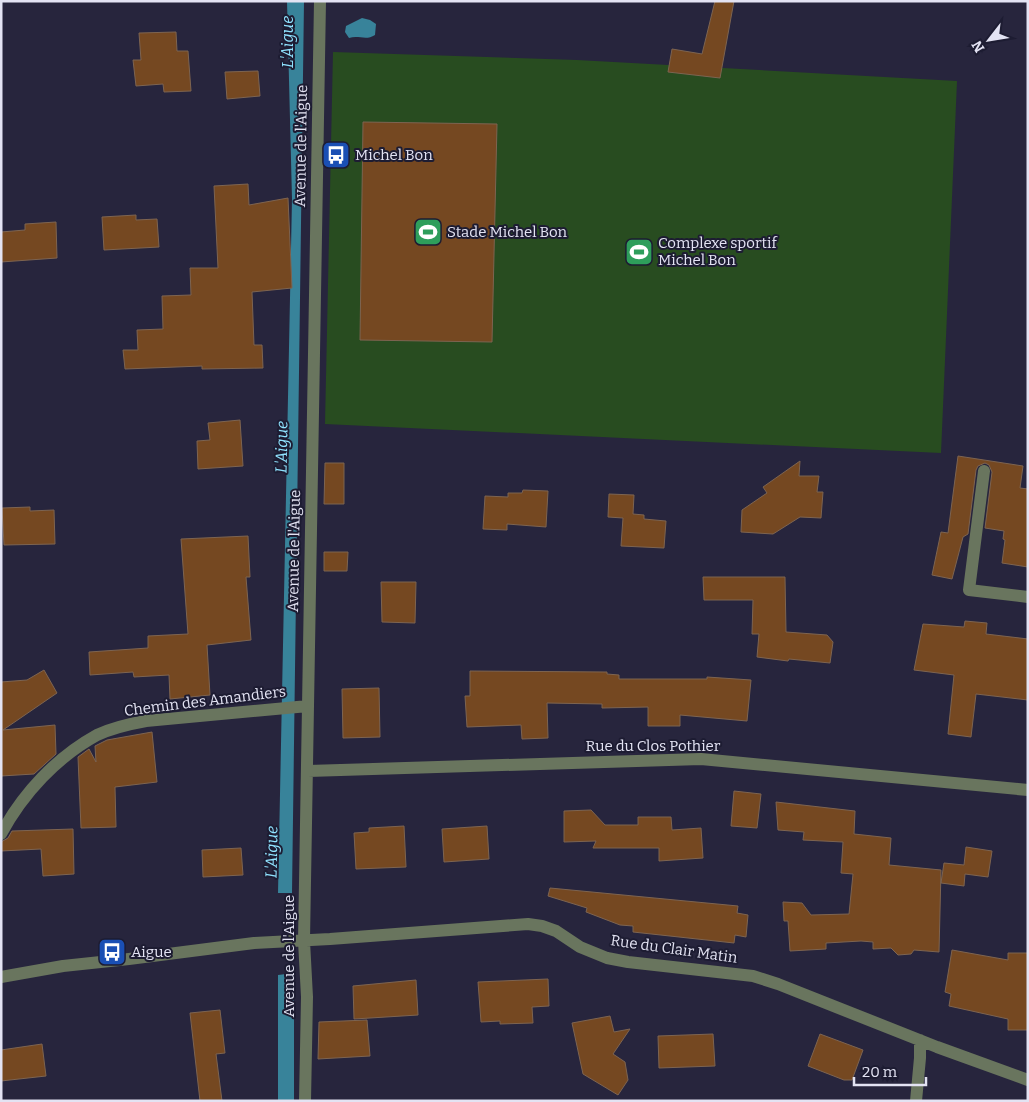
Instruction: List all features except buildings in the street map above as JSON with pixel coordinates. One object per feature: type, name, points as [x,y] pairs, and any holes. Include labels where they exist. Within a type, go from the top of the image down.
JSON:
[{"type":"street","name":"Avenue de l'Aigue","points":[[305,1101],[307,997],[299,941],[308,771],[301,706],[320,1]]},
{"type":"street","points":[[984,471],[969,590],[1028,597]]},
{"type":"street","name":"Chemin des Amandiers","points":[[1,834],[12,813],[35,785],[68,753],[99,735],[122,726],[146,721],[301,706]]},
{"type":"street","name":"Rue du Clos Pothier","points":[[308,771],[701,759],[1028,790]]},
{"type":"street","name":"Rue du Clair Matin","points":[[1,977],[63,966],[269,943],[528,924],[556,931],[580,947],[607,958],[753,976],[824,1001],[920,1040],[1028,1080]]},
{"type":"street","points":[[916,1101],[920,1040]]},
{"type":"green space","name":"Complexe sportif Michel Bon","points":[[333,52],[577,60],[957,81],[941,453],[325,424]]},
{"type":"water","points":[[287,1],[304,1],[292,893],[278,893],[292,199]]},
{"type":"water","points":[[362,18],[376,24],[375,35],[369,38],[349,38],[345,32],[346,26]]},
{"type":"water","points":[[294,973],[294,1101],[278,1101],[278,975]]},
{"type":"place","name":"Michel Bon","points":[[336,155]]},
{"type":"place","name":"Stade Michel Bon","points":[[428,232]]},
{"type":"place","name":"Complexe sportif Michel Bon","points":[[639,252]]},
{"type":"place","name":"Aigue","points":[[112,952]]},
{"type":"water label","name":"L'Aigue","points":[[287,42]]},
{"type":"water label","name":"L'Aigue","points":[[281,447]]},
{"type":"water label","name":"L'Aigue","points":[[271,852]]}]
